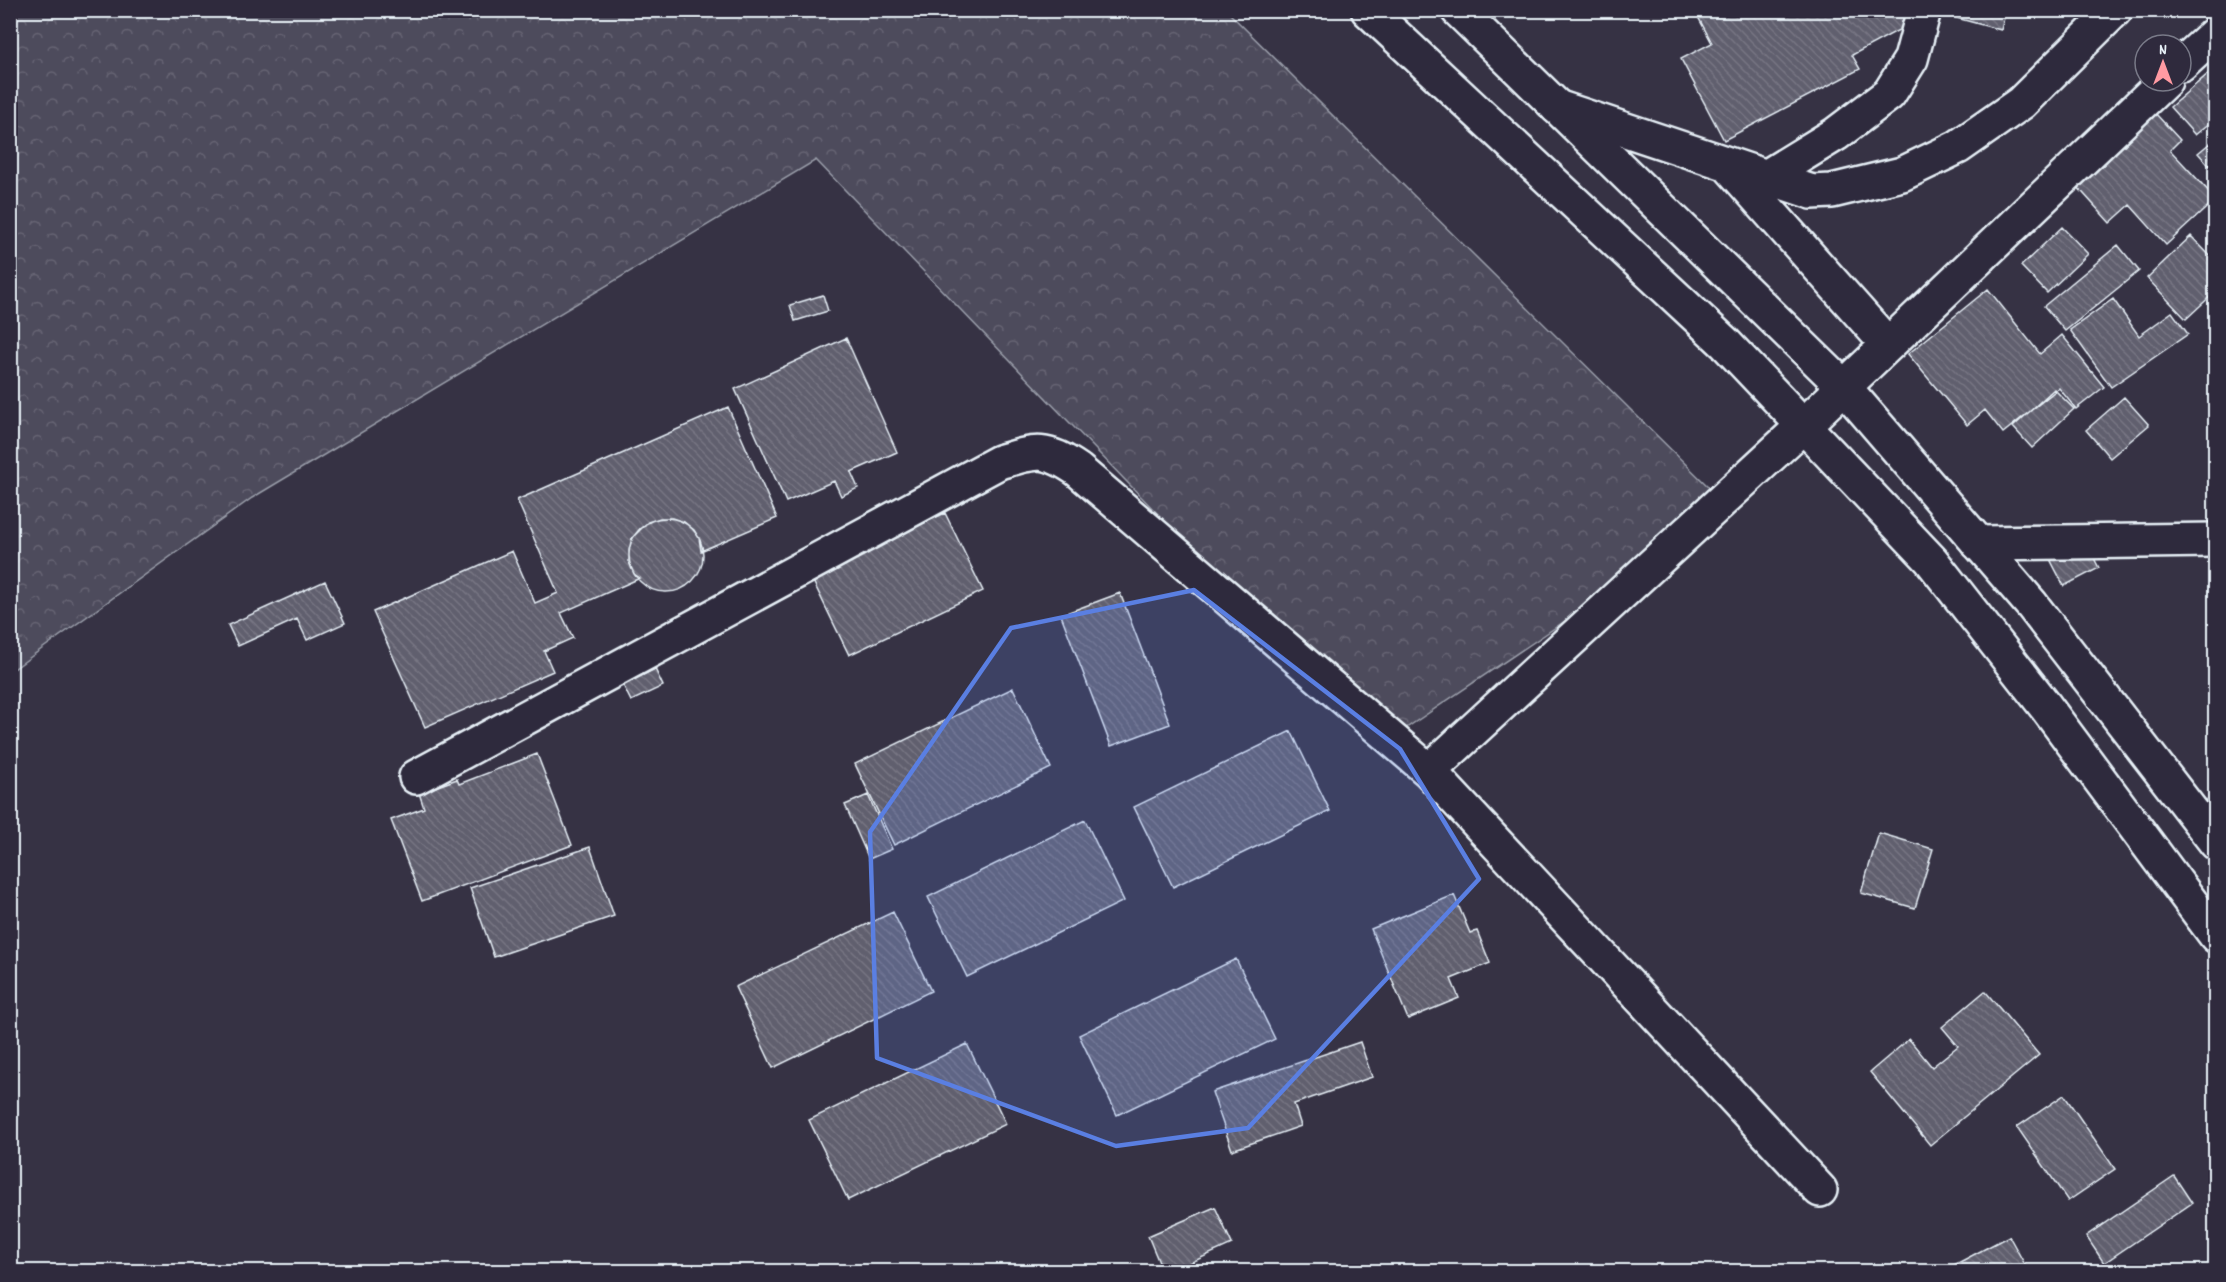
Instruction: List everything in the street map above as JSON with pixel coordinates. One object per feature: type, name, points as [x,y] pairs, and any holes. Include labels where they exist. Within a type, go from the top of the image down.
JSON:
[{"type":"street","points":[[1368,10],[1725,343],[1931,560],[2046,707],[2216,936]]},
{"type":"street","points":[[1458,10],[1844,387],[2032,605],[2216,843]]},
{"type":"street","points":[[1766,177],[1836,134],[1889,94],[1911,59],[1924,10]]},
{"type":"street","points":[[1557,107],[1820,193],[1902,174],[1958,147],[2021,103],[2115,10]]},
{"type":"street","points":[[2193,54],[2216,33]]},
{"type":"street","points":[[1428,771],[1804,425],[2152,93]]},
{"type":"street","points":[[1729,165],[1888,345]]},
{"type":"street","points":[[416,777],[999,462],[1043,452],[1059,457],[1078,470],[1428,771],[1820,1190]]},
{"type":"street","points":[[1978,543],[2216,540]]},
{"type":"highlighted area","points":[[1194,590],[1400,749],[1479,879],[1248,1128],[1116,1146],[877,1058],[870,832],[1011,628]]},
{"type":"green space","points":[[11,11],[1227,11],[1731,509],[1381,745],[816,160],[252,498],[11,671]]},
{"type":"building","points":[[1702,10],[1903,10],[1910,24],[1852,55],[1860,69],[1724,140],[1681,59],[1712,43],[1696,13]]},
{"type":"building","points":[[1943,10],[2006,10],[2001,30],[1942,14]]},
{"type":"building","points":[[1943,10],[2006,10],[2001,30],[1942,14]]},
{"type":"building","points":[[2216,67],[2216,118],[2195,135],[2170,107],[2186,93],[2193,93],[2193,87]]},
{"type":"building","points":[[2216,67],[2216,118],[2195,135],[2170,107],[2186,93],[2193,93],[2193,87]]},
{"type":"building","points":[[2154,112],[2180,140],[2170,150],[2216,199],[2166,245],[2130,205],[2110,223],[2075,184]]},
{"type":"building","points":[[2154,112],[2180,140],[2170,150],[2216,199],[2166,245],[2130,205],[2110,223],[2075,184]]},
{"type":"building","points":[[2216,138],[2216,173],[2198,153]]},
{"type":"building","points":[[2216,138],[2216,173],[2198,153]]},
{"type":"building","points":[[2062,227],[2088,254],[2047,293],[2021,266]]},
{"type":"building","points":[[2062,227],[2088,254],[2047,293],[2021,266]]},
{"type":"building","points":[[2191,236],[2216,262],[2216,291],[2186,319],[2147,278]]},
{"type":"building","points":[[2191,236],[2216,262],[2216,291],[2186,319],[2147,278]]},
{"type":"building","points":[[2118,245],[2139,271],[2065,331],[2044,306]]},
{"type":"building","points":[[2118,245],[2139,271],[2065,331],[2044,306]]},
{"type":"building","points":[[1988,289],[2040,354],[2062,335],[2104,387],[2076,409],[2059,388],[2003,433],[1985,410],[1967,425],[1908,354]]},
{"type":"building","points":[[1988,289],[2040,354],[2062,335],[2104,387],[2076,409],[2059,388],[2003,433],[1985,410],[1967,425],[1908,354]]},
{"type":"building","points":[[823,295],[828,311],[795,321],[790,305]]},
{"type":"building","points":[[2113,299],[2139,336],[2172,312],[2188,334],[2111,387],[2070,330]]},
{"type":"building","points":[[2113,299],[2139,336],[2172,312],[2188,334],[2111,387],[2070,330]]},
{"type":"building","points":[[846,338],[897,452],[851,472],[858,488],[841,496],[834,481],[786,502],[735,389]]},
{"type":"building","points":[[2054,389],[2074,409],[2032,448],[2013,427]]},
{"type":"building","points":[[2054,389],[2074,409],[2032,448],[2013,427]]},
{"type":"building","points":[[2124,397],[2149,425],[2110,458],[2086,430]]},
{"type":"building","points":[[2124,397],[2149,425],[2110,458],[2086,430]]},
{"type":"building","points":[[728,407],[777,518],[701,551],[699,538],[694,530],[684,522],[672,518],[660,518],[648,522],[632,538],[629,550],[629,562],[634,574],[640,578],[561,613],[573,638],[544,651],[553,671],[425,727],[373,612],[512,551],[535,603],[558,593],[517,500]]},
{"type":"building","points":[[945,513],[983,591],[849,655],[811,577]]},
{"type":"building","points":[[666,518],[687,524],[697,534],[703,555],[697,576],[687,586],[666,592],[645,586],[635,576],[629,555],[635,534],[645,524]]},
{"type":"building","points":[[2086,543],[2099,568],[2064,586],[2051,561]]},
{"type":"building","points":[[2086,543],[2099,568],[2064,586],[2051,561]]},
{"type":"building","points":[[325,581],[345,623],[307,640],[297,619],[238,646],[228,625]]},
{"type":"building","points":[[1120,593],[1170,724],[1111,746],[1061,615]]},
{"type":"building","points":[[655,669],[663,686],[631,701],[623,685]]},
{"type":"building","points":[[1013,688],[1051,768],[894,845],[855,764]]},
{"type":"building","points":[[1291,731],[1330,811],[1173,887],[1134,807]]},
{"type":"building","points":[[537,754],[572,845],[422,901],[391,820],[424,808],[419,793],[457,779],[459,784]]},
{"type":"building","points":[[868,795],[892,849],[869,859],[845,805]]},
{"type":"building","points":[[1085,820],[1124,901],[967,977],[928,897]]},
{"type":"building","points":[[1879,833],[1933,849],[1915,908],[1861,893]]},
{"type":"building","points":[[590,847],[614,916],[494,957],[470,888]]},
{"type":"building","points":[[1454,895],[1470,933],[1477,931],[1490,963],[1451,979],[1459,998],[1408,1019],[1371,929]]},
{"type":"building","points":[[893,912],[931,991],[773,1068],[735,987]]},
{"type":"building","points":[[1236,959],[1275,1039],[1117,1115],[1079,1035]]},
{"type":"building","points":[[1985,991],[2039,1055],[1930,1145],[1870,1072],[1909,1039],[1932,1067],[1958,1046],[1942,1027]]},
{"type":"building","points":[[1985,991],[2039,1055],[1930,1145],[1870,1072],[1909,1039],[1932,1067],[1958,1046],[1942,1027]]},
{"type":"building","points":[[1360,1042],[1372,1077],[1294,1104],[1301,1126],[1232,1150],[1212,1092]]},
{"type":"building","points":[[967,1044],[1006,1124],[848,1200],[809,1120]]},
{"type":"building","points":[[2064,1095],[2115,1169],[2068,1201],[2017,1127]]},
{"type":"building","points":[[2064,1095],[2115,1169],[2068,1201],[2017,1127]]},
{"type":"building","points":[[2174,1176],[2192,1203],[2104,1263],[2086,1236]]},
{"type":"building","points":[[2174,1176],[2192,1203],[2104,1263],[2086,1236]]},
{"type":"building","points":[[1215,1207],[1232,1244],[1170,1272],[1163,1272],[1148,1236]]},
{"type":"building","points":[[2009,1236],[2029,1272],[1941,1272]]},
{"type":"building","points":[[2009,1236],[2029,1272],[1941,1272]]}]
